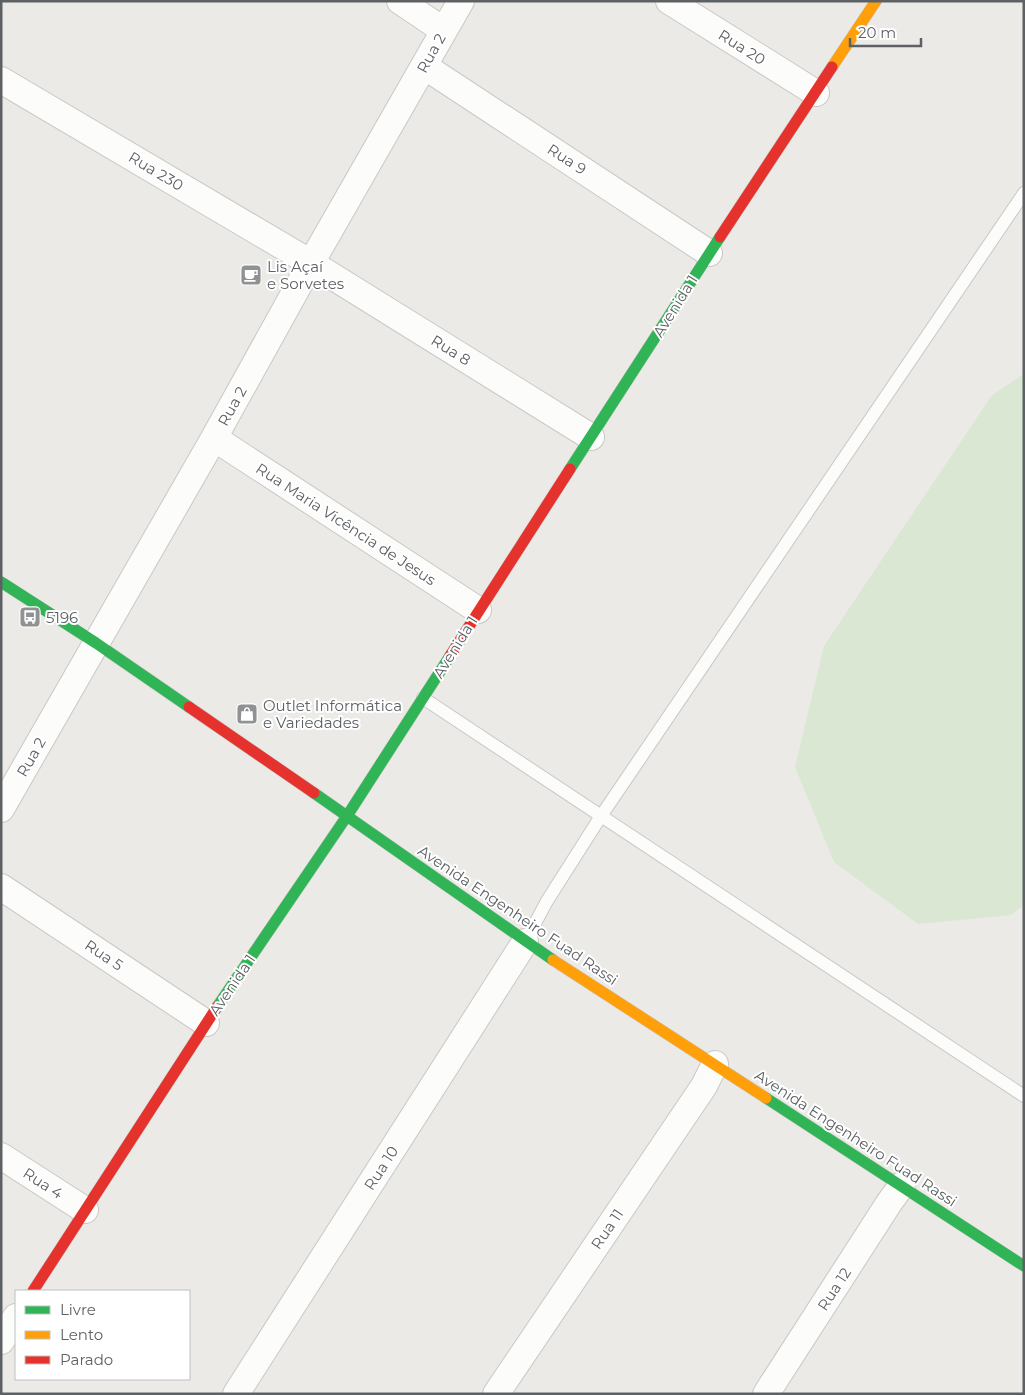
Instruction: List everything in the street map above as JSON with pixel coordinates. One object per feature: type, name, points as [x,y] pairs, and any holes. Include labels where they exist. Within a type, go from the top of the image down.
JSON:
[{"type":"street","points":[[400,1],[443,30]]},
{"type":"street","name":"Rua 2","points":[[1,809],[214,438],[311,263],[461,1]]},
{"type":"street","name":"Rua 20","points":[[669,1],[816,93]]},
{"type":"street","name":"Avenida 1","points":[[34,1290],[206,1023],[347,816],[709,253],[876,1]]},
{"type":"street","name":"Rua 9","points":[[424,66],[709,253]]},
{"type":"street","name":"Rua 230","points":[[1,80],[311,263]]},
{"type":"street","name":"Rua 8","points":[[311,263],[591,438]]},
{"type":"street","name":"Rua Maria Vicência de Jesus","points":[[214,438],[478,610]]},
{"type":"street","name":"Avenida Engenheiro Fuad Rassi","points":[[1,582],[96,644],[347,816],[525,942],[1024,1266]]},
{"type":"street","name":"Rua 5","points":[[1,887],[206,1023]]},
{"type":"street","name":"Rua 10","points":[[236,1394],[525,942]]},
{"type":"street","name":"Rua 11","points":[[496,1394],[704,1086],[715,1064]]},
{"type":"street","name":"Rua 4","points":[[1,1156],[85,1210]]},
{"type":"street","name":"Rua 12","points":[[766,1394],[889,1202],[902,1185]]},
{"type":"street","points":[[1,1341],[15,1319]]},
{"type":"lane","points":[[525,942],[562,876],[601,816],[1024,193]]},
{"type":"lane","points":[[423,698],[1024,1096]]},
{"type":"green space","points":[[1024,374],[1024,905],[1011,915],[918,924],[834,862],[795,767],[824,646],[992,395]]},
{"type":"traffic: fast","points":[[570,469],[720,237]]},
{"type":"traffic: fast","points":[[1,582],[96,643],[189,707]]},
{"type":"traffic: fast","points":[[217,1007],[347,816],[450,656]]},
{"type":"traffic: fast","points":[[314,793],[553,960]]},
{"type":"traffic: fast","points":[[766,1098],[1024,1266]]},
{"type":"traffic: slow","points":[[832,67],[876,1]]},
{"type":"traffic: slow","points":[[553,960],[766,1098]]},
{"type":"traffic: jam","points":[[720,237],[832,67]]},
{"type":"traffic: jam","points":[[450,656],[570,469]]},
{"type":"traffic: jam","points":[[189,707],[314,793]]},
{"type":"traffic: jam","points":[[34,1290],[217,1007]]},
{"type":"place","name":"Lis Açaí e Sorvetes","points":[[251,275]]},
{"type":"place","name":"5196","points":[[30,617]]},
{"type":"place","name":"Outlet Informática e Variedades","points":[[247,714]]}]
